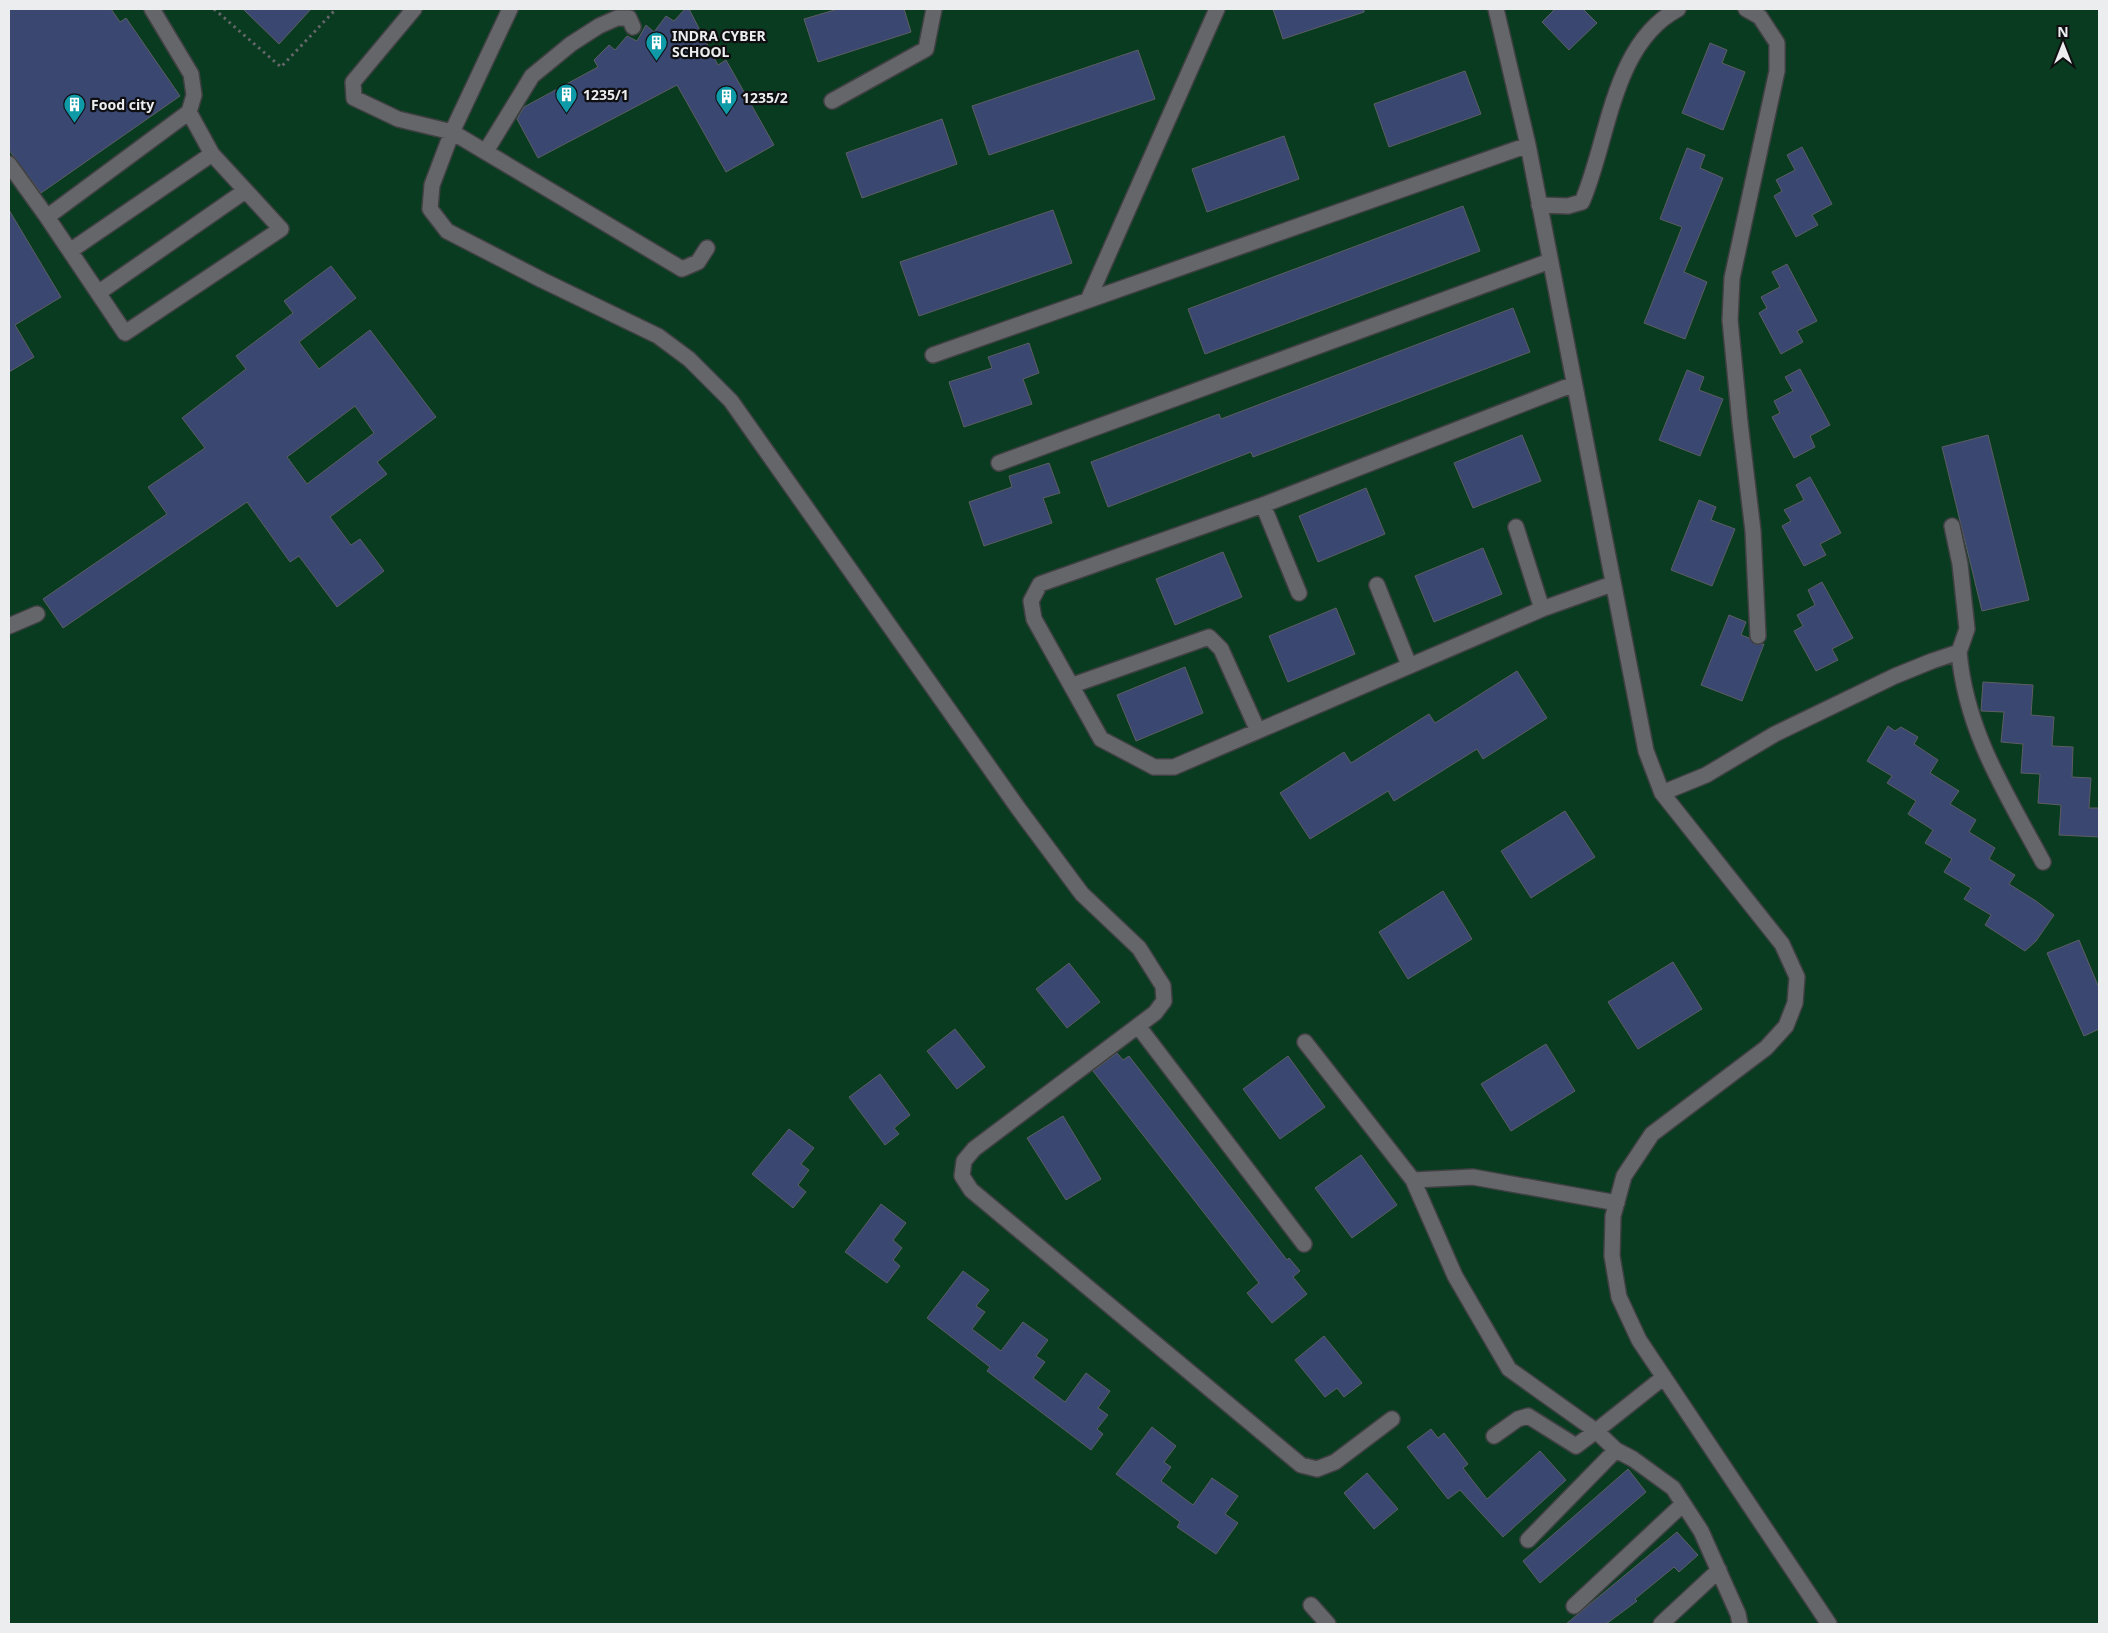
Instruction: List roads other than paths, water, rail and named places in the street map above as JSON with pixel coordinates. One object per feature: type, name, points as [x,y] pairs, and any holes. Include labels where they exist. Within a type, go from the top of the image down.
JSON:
[{"type":"street","points":[[47,217],[190,112],[194,95],[191,74],[152,9]]},
{"type":"street","points":[[414,9],[353,82],[354,98],[398,119],[452,132],[682,269],[698,262],[707,248]]},
{"type":"street","points":[[510,9],[452,132],[432,185],[430,208],[447,231],[542,280],[658,336],[689,359],[731,401],[1018,808],[1082,894],[1139,948],[1163,986],[1164,1001],[1155,1013],[974,1149],[964,1162],[962,1176],[971,1190],[1301,1465],[1317,1469],[1335,1462],[1392,1419]]},
{"type":"street","points":[[832,101],[926,49],[934,9]]},
{"type":"street","points":[[1088,300],[1217,9]]},
{"type":"street","points":[[1496,9],[1528,146],[1646,751],[1662,793],[1782,944],[1797,976],[1795,1003],[1786,1026],[1766,1048],[1652,1134],[1624,1176],[1613,1216],[1612,1256],[1619,1297],[1639,1340],[1828,1624]]},
{"type":"street","points":[[1539,206],[1568,206],[1582,202],[1626,68],[1644,36],[1663,16],[1678,9]]},
{"type":"street","points":[[1746,9],[1760,18],[1777,43],[1777,71],[1732,278],[1730,320],[1740,423],[1754,531],[1758,636]]},
{"type":"street","points":[[486,151],[532,76],[571,44],[599,26],[617,18],[629,18],[633,27]]},
{"type":"street","points":[[9,164],[70,250],[124,333],[281,229],[212,154],[190,112]]},
{"type":"street","points":[[933,354],[1528,146]]},
{"type":"street","points":[[70,250],[212,154]]},
{"type":"street","points":[[98,293],[245,190]]},
{"type":"street","points":[[999,463],[1550,261]]},
{"type":"street","points":[[1574,384],[1262,505],[1040,584],[1031,601],[1034,619],[1073,685],[1101,739],[1154,767],[1174,767],[1542,609],[1612,584]]},
{"type":"street","points":[[1262,505],[1299,593]]},
{"type":"street","points":[[1952,526],[1960,564],[1967,629],[1960,652],[1962,683],[1972,720],[1990,762],[2043,862]]},
{"type":"street","points":[[1516,527],[1542,609]]},
{"type":"street","points":[[1377,585],[1409,665]]},
{"type":"street","points":[[9,626],[37,614]]},
{"type":"street","points":[[1073,685],[1209,637],[1222,649],[1258,731]]},
{"type":"street","points":[[1662,793],[1706,775],[1775,734],[1896,676],[1960,652]]},
{"type":"street","points":[[1138,1026],[1304,1244]]},
{"type":"street","points":[[1305,1042],[1413,1180],[1455,1276],[1509,1370],[1596,1431],[1616,1450],[1633,1459],[1673,1488],[1701,1531],[1738,1614],[1740,1624]]},
{"type":"street","points":[[1413,1180],[1473,1177],[1617,1204]]},
{"type":"street","points":[[1494,1436],[1518,1419],[1528,1416],[1576,1446],[1664,1377]]},
{"type":"street","points":[[1528,1540],[1616,1450]]},
{"type":"street","points":[[1574,1606],[1684,1504]]},
{"type":"street","points":[[1661,1624],[1719,1570]]},
{"type":"street","points":[[1311,1605],[1328,1624]]},
{"type":"place","name":"INDRA CYBER SCHOOL","points":[[656,62]]},
{"type":"place","name":"1235/1","points":[[567,113]]},
{"type":"place","name":"1235/2","points":[[726,116]]},
{"type":"place","name":"Food city","points":[[75,123]]}]
